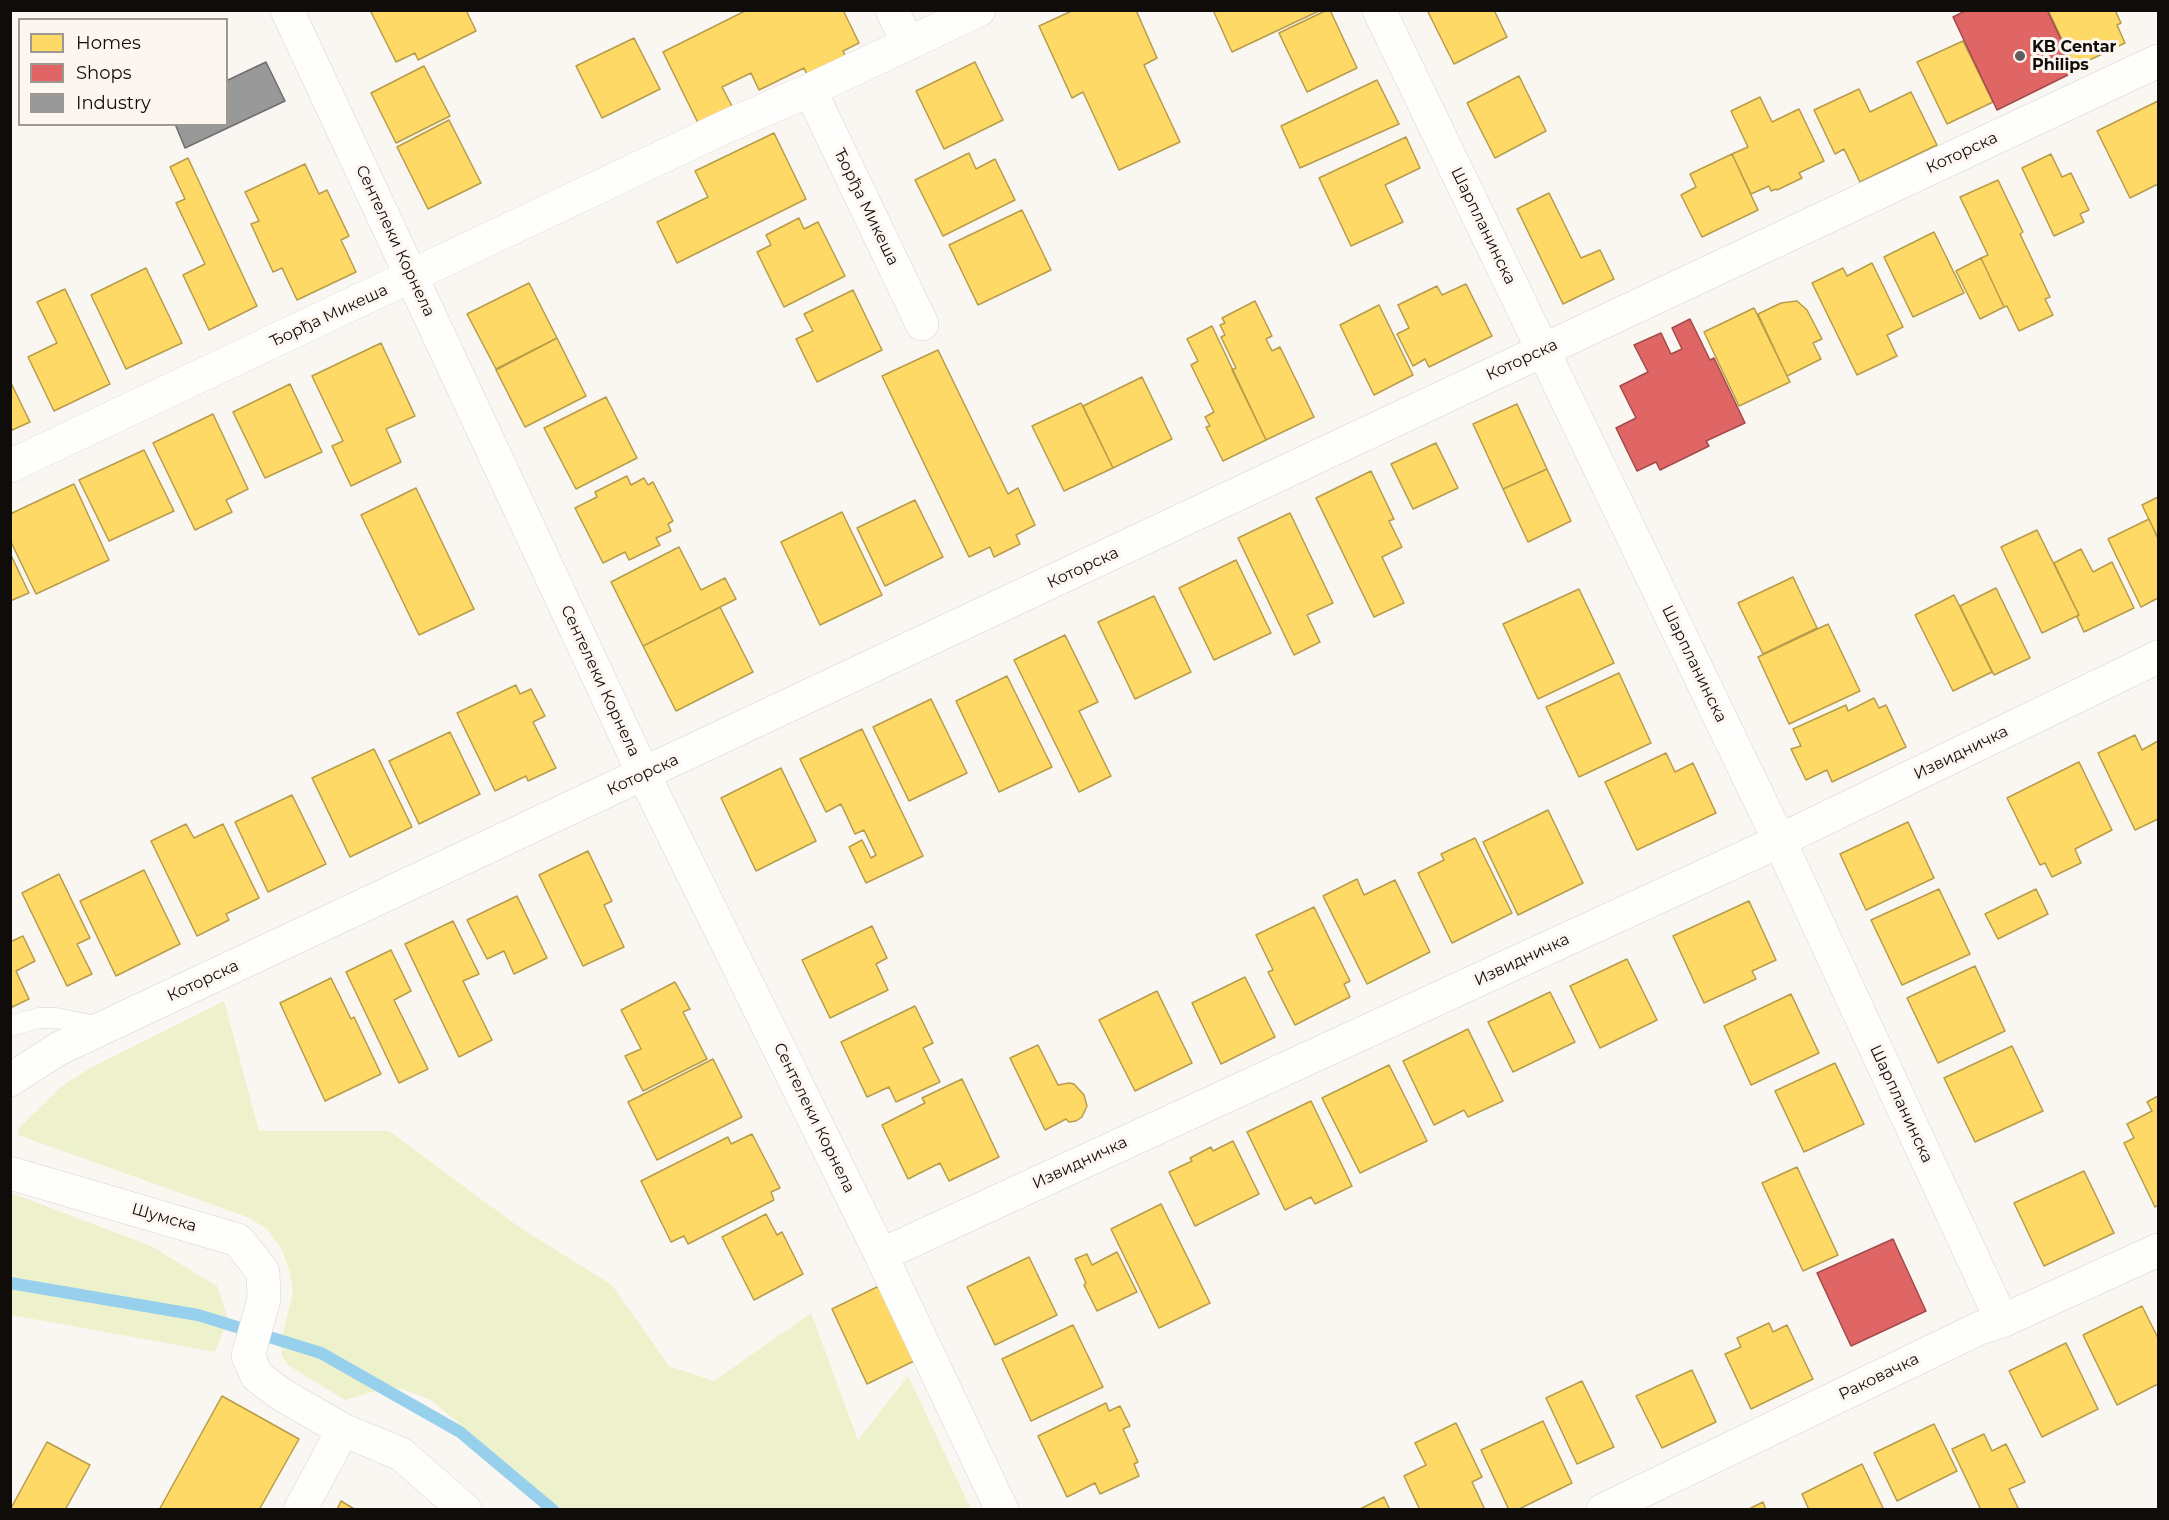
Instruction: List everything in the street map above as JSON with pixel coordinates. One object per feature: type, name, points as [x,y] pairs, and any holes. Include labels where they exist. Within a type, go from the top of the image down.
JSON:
[{"type":"street","name":"Сентелеки Корнела","points":[[287,10],[644,775],[881,1255],[1002,1509]]},
{"type":"street","points":[[892,10],[908,44]]},
{"type":"street","name":"Ђорђа Микеша","points":[[10,466],[725,127],[810,90],[979,10]]},
{"type":"street","name":"Шарпланинска","points":[[1379,10],[1779,840],[2002,1321]]},
{"type":"street","name":"Которска","points":[[10,1080],[58,1049],[2158,61]]},
{"type":"street","name":"Ђорђа Микеша","points":[[810,90],[922,324]]},
{"type":"street","name":"Извидничка","points":[[881,1255],[1779,840],[2158,657]]},
{"type":"street","name":"Шумска","points":[[10,1173],[238,1240],[263,1272],[264,1299],[248,1356],[257,1376],[279,1393],[344,1430]]},
{"type":"street","name":"Раковачка","points":[[1602,1509],[1980,1328],[2002,1321],[2158,1250]]},
{"type":"street","points":[[300,1509],[344,1430],[400,1454],[465,1509]]},
{"type":"lane","points":[[10,1026],[39,1018],[56,1018],[104,1028]]},
{"type":"green space","points":[[224,1001],[259,1131],[389,1131],[519,1227],[612,1285],[669,1366],[714,1381],[811,1313],[858,1440],[908,1376],[971,1509],[560,1509],[431,1400],[400,1388],[371,1392],[345,1400],[288,1365],[282,1356],[281,1341],[293,1292],[290,1273],[282,1250],[268,1230],[250,1218],[18,1135],[19,1128],[61,1087],[92,1067]]},
{"type":"green space","points":[[11,1193],[151,1246],[217,1286],[228,1319],[215,1352],[11,1315]]},
{"type":"building: Homes","points":[[370,10],[466,10],[476,31],[418,60],[415,53],[396,62]]},
{"type":"building: Homes","points":[[747,10],[843,10],[859,43],[843,51],[848,62],[810,81],[804,68],[759,90],[751,73],[722,87],[733,108],[699,125],[663,52]]},
{"type":"building: Homes","points":[[1074,10],[1136,10],[1157,58],[1144,65],[1180,142],[1119,170],[1083,92],[1072,98],[1039,26]]},
{"type":"building: Homes","points":[[1213,10],[1321,10],[1232,52]]},
{"type":"building: Homes","points":[[1330,10],[1357,68],[1307,92],[1279,33]]},
{"type":"building: Homes","points":[[1427,10],[1494,10],[1507,37],[1454,64]]},
{"type":"building: Homes","points":[[2048,10],[2115,10],[2121,23],[2117,25],[2125,43],[2075,67]]},
{"type":"building: Homes","points":[[634,38],[660,89],[602,118],[576,66]]},
{"type":"building: Homes","points":[[1963,41],[1993,102],[1947,124],[1917,62]]},
{"type":"building: Homes","points":[[975,62],[1003,120],[944,149],[916,91]]},
{"type":"building: Homes","points":[[424,66],[450,116],[396,143],[371,93]]},
{"type":"building: Homes","points":[[1519,76],[1546,131],[1495,158],[1467,103]]},
{"type":"building: Homes","points":[[1377,80],[1399,124],[1300,168],[1281,126]]},
{"type":"building: Homes","points":[[1859,89],[1870,112],[1911,92],[1937,145],[1860,182],[1844,149],[1835,154],[1814,110]]},
{"type":"building: Homes","points":[[1760,97],[1772,122],[1799,109],[1824,161],[1799,173],[1802,178],[1777,190],[1771,191],[1769,186],[1751,194],[1732,154],[1748,147],[1731,111]]},
{"type":"building: Homes","points":[[2158,101],[2158,184],[2130,198],[2097,131]]},
{"type":"building: Homes","points":[[449,120],[481,183],[428,209],[397,147]]},
{"type":"building: Homes","points":[[774,133],[806,199],[677,263],[657,222],[708,197],[695,171]]},
{"type":"building: Homes","points":[[1406,137],[1420,168],[1385,185],[1403,222],[1351,246],[1319,178]]},
{"type":"building: Homes","points":[[969,153],[976,169],[995,159],[1015,200],[943,236],[915,180]]},
{"type":"building: Homes","points":[[1732,154],[1758,210],[1702,237],[1681,195],[1696,187],[1690,174]]},
{"type":"building: Homes","points":[[2051,154],[2062,177],[2071,173],[2089,210],[2080,214],[2084,222],[2054,236],[2022,168]]},
{"type":"building: Homes","points":[[188,158],[257,306],[209,330],[183,275],[205,264],[176,203],[185,199],[170,167]]},
{"type":"building: Homes","points":[[305,164],[319,194],[327,190],[349,236],[341,240],[356,272],[297,300],[282,268],[273,272],[251,224],[259,221],[245,192]]},
{"type":"building: Homes","points":[[1998,180],[2023,232],[2020,234],[2050,297],[2045,299],[2053,315],[2019,331],[2007,306],[2004,307],[1981,258],[1988,255],[1960,197]]},
{"type":"building: Homes","points":[[1549,193],[1581,258],[1600,250],[1614,279],[1563,304],[1517,209]]},
{"type":"building: Homes","points":[[1022,210],[1051,270],[978,305],[949,245]]},
{"type":"building: Homes","points":[[799,218],[804,229],[818,222],[845,276],[784,307],[757,252],[771,245],[766,235]]},
{"type":"building: Homes","points":[[1934,232],[1964,293],[1913,317],[1884,257]]},
{"type":"building: Homes","points":[[1981,258],[2004,307],[1980,319],[1956,271]]},
{"type":"building: Homes","points":[[1872,263],[1903,327],[1887,335],[1897,356],[1857,375],[1812,283],[1843,268],[1847,276]]},
{"type":"building: Homes","points":[[146,268],[182,343],[126,369],[91,295]]},
{"type":"building: Homes","points":[[529,283],[557,338],[496,369],[467,314]]},
{"type":"building: Homes","points":[[1466,284],[1492,336],[1429,367],[1425,359],[1413,366],[1397,334],[1409,328],[1398,305],[1437,286],[1442,295]]},
{"type":"building: Homes","points":[[65,289],[110,384],[54,411],[28,357],[57,343],[37,302]]},
{"type":"building: Homes","points":[[853,290],[882,350],[817,382],[796,339],[813,331],[804,314]]},
{"type":"building: Homes","points":[[1255,301],[1272,336],[1266,339],[1272,351],[1280,347],[1314,417],[1266,440],[1232,370],[1236,368],[1221,337],[1225,335],[1220,325],[1225,323],[1222,318]]},
{"type":"building: Homes","points":[[1797,301],[1807,310],[1822,339],[1813,343],[1821,359],[1787,376],[1758,314],[1781,303]]},
{"type":"building: Homes","points":[[1379,305],[1413,375],[1374,395],[1340,325]]},
{"type":"building: Homes","points":[[1754,308],[1790,382],[1739,406],[1704,332]]},
{"type":"building: Homes","points":[[1212,326],[1266,440],[1223,461],[1206,427],[1210,426],[1205,417],[1214,412],[1191,365],[1198,361],[1187,339]]},
{"type":"building: Homes","points":[[557,338],[586,396],[525,427],[496,370]]},
{"type":"building: Homes","points":[[381,343],[415,416],[386,429],[401,462],[351,486],[332,446],[343,441],[312,376]]},
{"type":"building: Homes","points":[[938,350],[1008,494],[1018,488],[1035,525],[1016,535],[1020,544],[994,557],[990,547],[969,557],[882,376]]},
{"type":"building: Homes","points":[[1142,377],[1172,439],[1113,468],[1083,406]]},
{"type":"building: Homes","points":[[10,381],[30,422],[10,431]]},
{"type":"building: Homes","points":[[290,384],[322,452],[265,478],[233,412]]},
{"type":"building: Homes","points":[[606,397],[637,458],[576,489],[544,428]]},
{"type":"building: Homes","points":[[1081,403],[1113,468],[1064,491],[1032,426]]},
{"type":"building: Homes","points":[[1517,404],[1547,469],[1503,489],[1473,424]]},
{"type":"building: Homes","points":[[213,414],[248,489],[226,500],[232,512],[195,530],[153,443]]},
{"type":"building: Homes","points":[[1436,443],[1458,488],[1413,509],[1391,464]]},
{"type":"building: Homes","points":[[144,450],[174,511],[109,541],[79,480]]},
{"type":"building: Homes","points":[[1547,469],[1571,521],[1528,542],[1503,489]]},
{"type":"building: Homes","points":[[1371,471],[1394,519],[1389,521],[1402,547],[1382,557],[1404,603],[1374,617],[1316,498]]},
{"type":"building: Homes","points":[[627,476],[631,485],[644,478],[648,485],[653,482],[673,521],[668,524],[671,531],[656,538],[660,545],[629,560],[625,552],[603,563],[575,508],[597,497],[595,492]]},
{"type":"building: Homes","points":[[74,484],[109,560],[36,594],[10,540],[10,514]]},
{"type":"building: Homes","points":[[416,488],[474,609],[419,635],[361,515]]},
{"type":"building: Homes","points":[[2158,497],[2158,538],[2142,505]]},
{"type":"building: Homes","points":[[915,500],[943,557],[885,586],[857,528]]},
{"type":"building: Homes","points":[[842,512],[882,595],[820,625],[781,542]]},
{"type":"building: Homes","points":[[1290,513],[1333,603],[1307,615],[1320,642],[1294,655],[1238,538]]},
{"type":"building: Homes","points":[[2149,519],[2158,539],[2158,598],[2141,607],[2108,539]]},
{"type":"building: Homes","points":[[2037,530],[2079,615],[2042,633],[2001,547]]},
{"type":"building: Homes","points":[[679,547],[701,590],[725,578],[736,599],[643,646],[611,582]]},
{"type":"building: Homes","points":[[2081,549],[2093,572],[2112,562],[2134,608],[2084,632],[2077,617],[2079,615],[2054,563]]},
{"type":"building: Homes","points":[[10,553],[29,593],[10,601]]},
{"type":"building: Homes","points":[[1236,560],[1271,633],[1214,660],[1179,588]]},
{"type":"building: Homes","points":[[1793,577],[1817,628],[1763,654],[1738,603]]},
{"type":"building: Homes","points":[[1996,588],[2030,658],[1994,675],[1960,606]]},
{"type":"building: Homes","points":[[1579,589],[1614,663],[1538,699],[1503,624]]},
{"type":"building: Homes","points":[[1954,595],[1992,672],[1953,691],[1915,615]]},
{"type":"building: Homes","points":[[1154,596],[1191,672],[1135,699],[1098,622]]},
{"type":"building: Homes","points":[[720,607],[753,672],[676,711],[643,646]]},
{"type":"building: Homes","points":[[1828,624],[1860,691],[1789,724],[1758,657]]},
{"type":"building: Homes","points":[[1065,635],[1098,702],[1079,711],[1111,776],[1079,792],[1014,660]]},
{"type":"building: Homes","points":[[1619,673],[1651,743],[1579,777],[1546,707]]},
{"type":"building: Homes","points":[[1007,676],[1052,767],[999,792],[956,701]]},
{"type":"building: Homes","points":[[516,685],[520,694],[531,689],[545,716],[533,722],[556,768],[528,781],[526,776],[495,791],[457,713]]},
{"type":"building: Homes","points":[[1874,698],[1879,708],[1886,705],[1906,747],[1832,782],[1827,770],[1806,780],[1791,749],[1801,746],[1793,729],[1846,705],[1848,711]]},
{"type":"building: Homes","points":[[931,699],[967,773],[909,801],[873,727]]},
{"type":"building: Homes","points":[[862,729],[923,856],[866,883],[849,847],[862,840],[871,858],[876,855],[864,830],[855,834],[841,804],[826,812],[800,759]]},
{"type":"building: Homes","points":[[450,732],[480,794],[419,824],[389,761]]},
{"type":"building: Homes","points":[[2135,735],[2142,750],[2158,741],[2158,819],[2135,830],[2098,753]]},
{"type":"building: Homes","points":[[374,749],[412,827],[350,857],[312,778]]},
{"type":"building: Homes","points":[[1666,753],[1675,772],[1693,763],[1716,813],[1637,850],[1605,782]]},
{"type":"building: Homes","points":[[2079,762],[2112,830],[2075,849],[2081,863],[2052,877],[2045,863],[2040,865],[2007,798]]},
{"type":"building: Homes","points":[[781,768],[816,841],[756,871],[721,798]]},
{"type":"building: Homes","points":[[292,795],[326,864],[268,892],[235,822]]},
{"type":"building: Homes","points":[[1548,810],[1583,883],[1518,915],[1483,842]]},
{"type":"building: Homes","points":[[1908,822],[1934,878],[1866,910],[1840,854]]},
{"type":"building: Homes","points":[[186,824],[194,838],[223,824],[259,898],[226,914],[229,920],[197,936],[151,841]]},
{"type":"building: Homes","points":[[1475,838],[1512,913],[1452,943],[1418,873],[1444,860],[1441,854]]},
{"type":"building: Homes","points":[[588,851],[612,901],[604,905],[624,947],[583,966],[539,875]]},
{"type":"building: Homes","points":[[144,870],[180,944],[116,976],[80,901]]},
{"type":"building: Homes","points":[[59,874],[90,938],[77,944],[92,974],[67,986],[22,893]]},
{"type":"building: Homes","points":[[1357,879],[1364,895],[1395,880],[1430,952],[1367,984],[1323,896]]},
{"type":"building: Homes","points":[[1939,889],[1970,954],[1902,985],[1871,920]]},
{"type":"building: Homes","points":[[2036,889],[2048,914],[1998,939],[1985,914]]},
{"type":"building: Homes","points":[[517,896],[547,958],[514,974],[504,951],[487,959],[467,920]]},
{"type":"building: Homes","points":[[1749,901],[1776,960],[1752,971],[1756,979],[1704,1003],[1673,936]]},
{"type":"building: Homes","points":[[1314,907],[1350,981],[1344,984],[1350,997],[1295,1025],[1268,972],[1273,970],[1256,935]]},
{"type":"building: Homes","points":[[453,921],[479,974],[463,981],[492,1040],[459,1057],[405,944]]},
{"type":"building: Homes","points":[[872,926],[887,958],[876,964],[888,990],[830,1018],[802,960]]},
{"type":"building: Homes","points":[[23,936],[35,961],[16,971],[29,999],[10,1008],[10,942]]},
{"type":"building: Homes","points":[[391,950],[411,991],[394,1000],[428,1069],[399,1083],[346,972]]},
{"type":"building: Homes","points":[[1627,959],[1657,1020],[1600,1048],[1570,986]]},
{"type":"building: Homes","points":[[1975,966],[2005,1031],[1938,1063],[1907,998]]},
{"type":"building: Homes","points":[[1245,977],[1275,1037],[1221,1064],[1192,1003]]},
{"type":"building: Homes","points":[[331,978],[351,1019],[354,1017],[381,1074],[325,1101],[280,1003]]},
{"type":"building: Homes","points":[[675,982],[690,1009],[683,1012],[707,1059],[643,1091],[625,1056],[641,1049],[621,1010]]},
{"type":"building: Homes","points":[[1157,991],[1192,1063],[1135,1091],[1099,1020]]},
{"type":"building: Homes","points":[[1550,992],[1575,1042],[1513,1072],[1488,1022]]},
{"type":"building: Homes","points":[[1791,994],[1819,1053],[1751,1085],[1724,1026]]},
{"type":"building: Homes","points":[[915,1006],[933,1043],[923,1048],[940,1082],[896,1102],[889,1087],[867,1097],[841,1042]]},
{"type":"building: Homes","points":[[1468,1029],[1503,1101],[1468,1117],[1464,1110],[1434,1125],[1403,1061]]},
{"type":"building: Homes","points":[[1038,1045],[1058,1085],[1074,1084],[1084,1095],[1087,1106],[1082,1117],[1076,1121],[1069,1122],[1066,1119],[1045,1130],[1010,1058]]},
{"type":"building: Homes","points":[[2012,1046],[2043,1111],[1975,1142],[1944,1078]]},
{"type":"building: Homes","points":[[713,1059],[742,1117],[657,1160],[628,1102]]},
{"type":"building: Homes","points":[[1835,1063],[1864,1124],[1804,1152],[1775,1091]]},
{"type":"building: Homes","points":[[1389,1065],[1427,1141],[1360,1173],[1322,1098]]},
{"type":"building: Homes","points":[[962,1079],[999,1157],[949,1181],[940,1163],[908,1179],[882,1125],[925,1103],[922,1098]]},
{"type":"building: Homes","points":[[2158,1096],[2158,1205],[2155,1207],[2124,1143],[2134,1138],[2127,1124],[2152,1111],[2147,1102]]},
{"type":"building: Homes","points":[[1311,1101],[1352,1186],[1315,1204],[1311,1197],[1285,1210],[1247,1132]]},
{"type":"building: Homes","points":[[752,1134],[780,1188],[771,1192],[774,1200],[688,1244],[684,1236],[671,1242],[641,1181],[728,1137],[731,1144]]},
{"type":"building: Homes","points":[[1233,1141],[1259,1194],[1195,1226],[1169,1172],[1192,1161],[1190,1158],[1211,1147],[1213,1151]]},
{"type":"building: Homes","points":[[1797,1167],[1838,1255],[1803,1271],[1762,1183]]},
{"type":"building: Homes","points":[[2084,1171],[2114,1233],[2044,1266],[2014,1203]]},
{"type":"building: Homes","points":[[1161,1204],[1210,1303],[1159,1328],[1111,1229]]},
{"type":"building: Homes","points":[[766,1214],[777,1235],[782,1232],[803,1274],[754,1300],[722,1237]]},
{"type":"building: Homes","points":[[1117,1252],[1137,1292],[1097,1311],[1084,1285],[1086,1283],[1075,1259],[1087,1254],[1092,1265]]},
{"type":"building: Homes","points":[[1029,1257],[1057,1315],[995,1345],[967,1287]]},
{"type":"building: Homes","points":[[879,1286],[914,1361],[867,1384],[832,1309]]},
{"type":"building: Homes","points":[[2142,1306],[2158,1338],[2158,1384],[2117,1405],[2083,1335]]},
{"type":"building: Homes","points":[[1769,1323],[1773,1332],[1787,1325],[1813,1379],[1751,1409],[1725,1354],[1741,1347],[1737,1338]]},
{"type":"building: Homes","points":[[1073,1325],[1103,1387],[1031,1421],[1002,1359]]},
{"type":"building: Homes","points":[[2066,1343],[2098,1409],[2042,1437],[2009,1371]]},
{"type":"building: Homes","points":[[1692,1370],[1716,1422],[1662,1448],[1636,1396]]},
{"type":"building: Homes","points":[[1582,1381],[1614,1447],[1577,1464],[1546,1398]]},
{"type":"building: Homes","points":[[222,1396],[299,1439],[259,1510],[159,1510]]},
{"type":"building: Homes","points":[[1106,1403],[1109,1411],[1120,1406],[1130,1426],[1123,1429],[1138,1462],[1134,1464],[1139,1476],[1100,1494],[1095,1483],[1067,1497],[1038,1436]]},
{"type":"building: Homes","points":[[1543,1421],[1572,1483],[1517,1510],[1509,1510],[1481,1450]]},
{"type":"building: Homes","points":[[1456,1423],[1482,1477],[1472,1482],[1485,1510],[1420,1510],[1404,1476],[1426,1465],[1415,1443]]},
{"type":"building: Homes","points":[[1934,1424],[1957,1471],[1897,1501],[1874,1453]]},
{"type":"building: Homes","points":[[1984,1434],[1992,1451],[2006,1444],[2025,1482],[2009,1489],[2019,1510],[1981,1510],[1952,1449]]},
{"type":"building: Homes","points":[[47,1442],[90,1465],[65,1510],[10,1510]]},
{"type":"building: Homes","points":[[1862,1464],[1884,1510],[1809,1510],[1802,1494]]},
{"type":"building: Homes","points":[[1384,1497],[1390,1510],[1358,1510]]},
{"type":"building: Homes","points":[[341,1501],[356,1510],[337,1510]]},
{"type":"building: Homes","points":[[1763,1502],[1766,1510],[1747,1510]]},
{"type":"building: Shops","name":"KB Centar Philips","points":[[1967,10],[2047,10],[2076,71],[1997,110],[1953,17]]},
{"type":"building: Shops","points":[[1690,319],[1710,360],[1714,358],[1745,423],[1706,441],[1709,446],[1660,470],[1656,462],[1637,471],[1616,428],[1636,418],[1620,386],[1648,372],[1634,345],[1661,333],[1671,354],[1682,349],[1672,328]]},
{"type":"building: Shops","points":[[1893,1239],[1926,1311],[1851,1346],[1817,1273]]},
{"type":"building: Industry","points":[[266,62],[285,101],[185,148],[176,126],[228,126],[228,80]]},
{"type":"waterway","points":[[10,1283],[198,1315],[321,1353],[460,1432],[553,1510]]},
{"type":"place","name":"KB Centar Philips","points":[[2020,56]]}]
